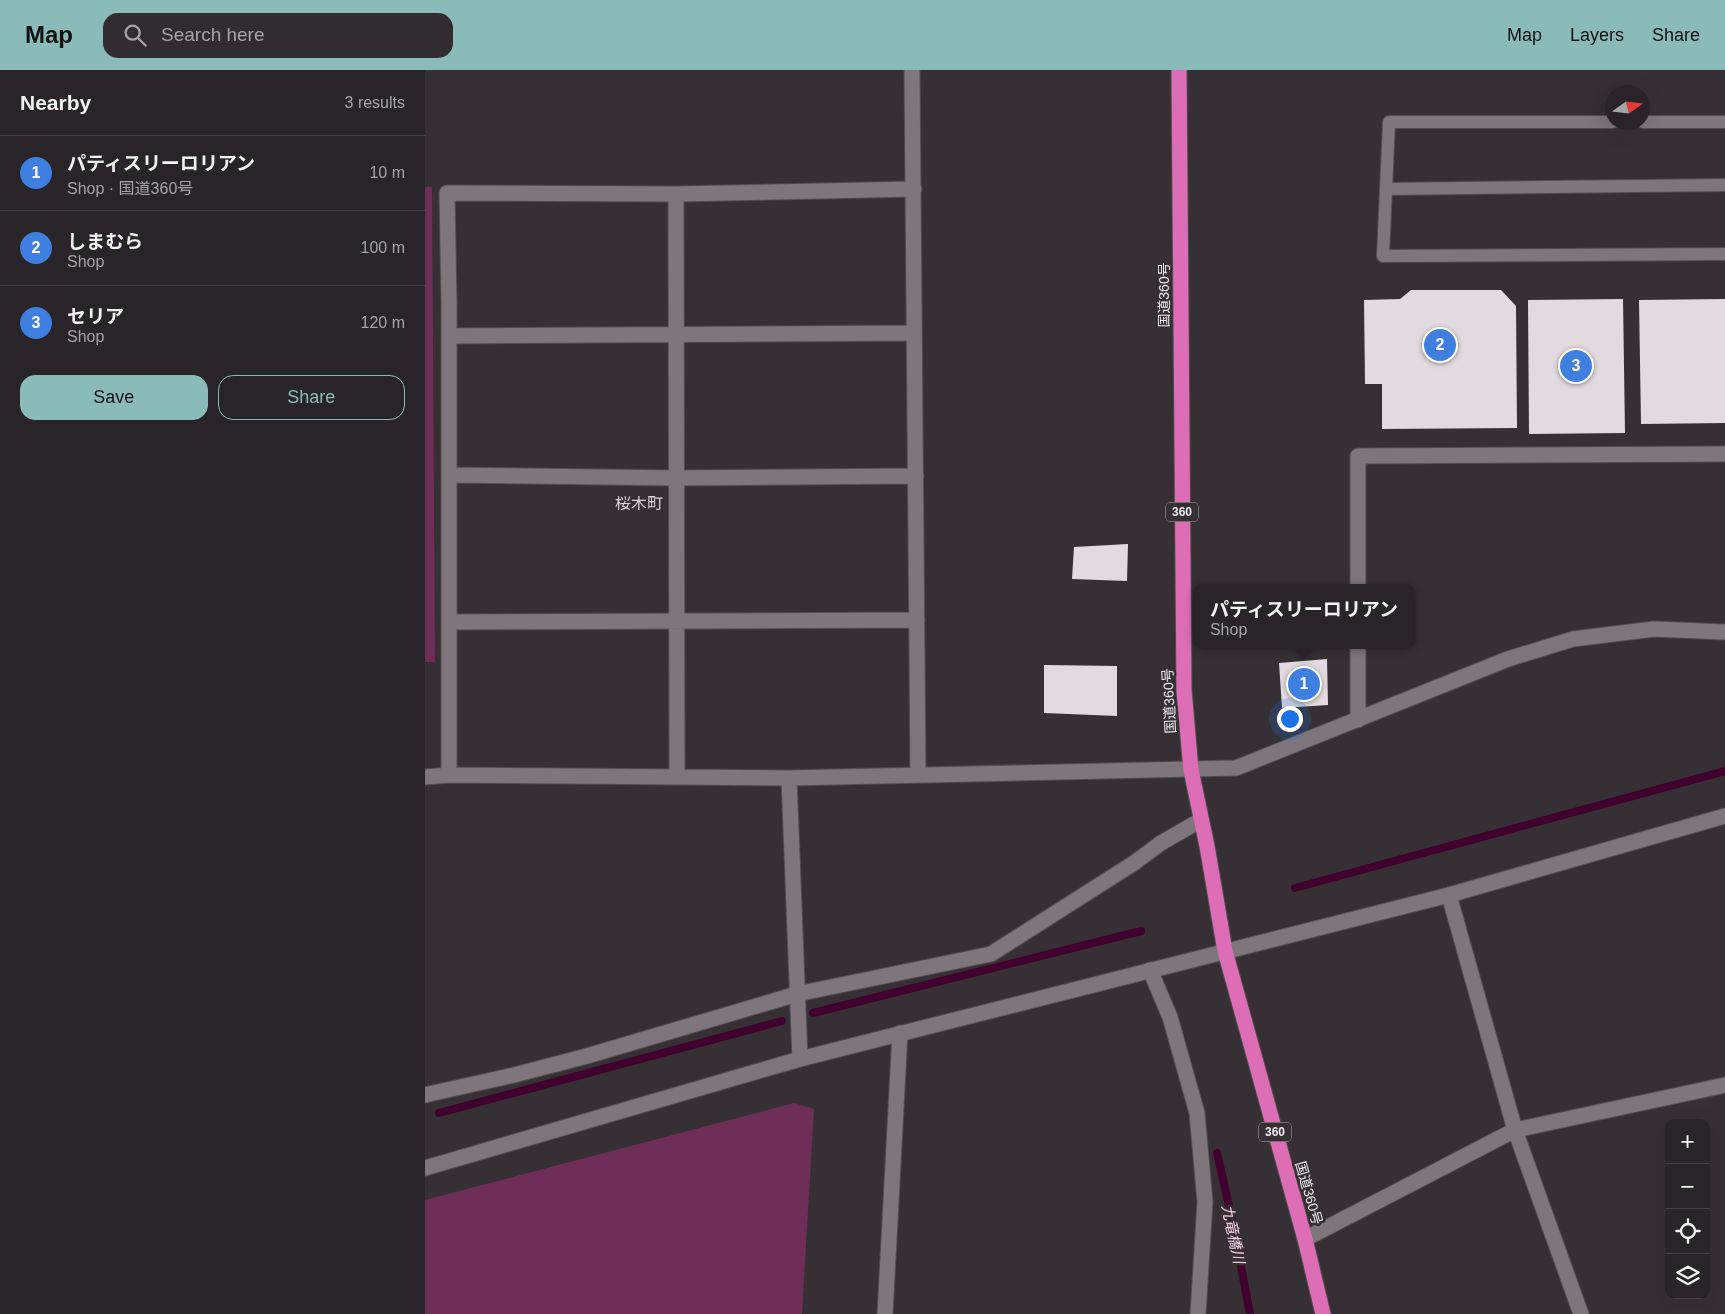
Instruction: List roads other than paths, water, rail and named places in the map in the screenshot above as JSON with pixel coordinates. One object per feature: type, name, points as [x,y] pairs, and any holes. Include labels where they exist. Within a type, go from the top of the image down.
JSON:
[{"type":"highway","name":"国道360号","points":[[1179,70],[1184,690],[1191,770],[1225,951],[1305,1239],[1323,1314]]},
{"type":"street","points":[[912,70],[918,774]]},
{"type":"street","points":[[449,775],[449,336],[447,193],[676,194],[914,189]]},
{"type":"street","points":[[676,194],[677,777]]},
{"type":"street","points":[[449,336],[677,333],[914,333]]},
{"type":"street","points":[[1358,584],[1358,456],[1725,454]]},
{"type":"street","points":[[449,475],[677,478],[916,476]]},
{"type":"street","points":[[449,622],[917,620]]},
{"type":"street","points":[[425,777],[449,775],[789,778],[1236,768],[1508,659],[1573,639],[1654,628],[1725,632]]},
{"type":"street","points":[[1358,649],[1358,720]]},
{"type":"street","points":[[789,778],[800,1059]]},
{"type":"street","points":[[425,1168],[800,1059],[1449,895],[1725,816]]},
{"type":"street","points":[[425,1095],[587,1056],[797,994],[991,954],[1134,863],[1161,843],[1201,820]]},
{"type":"street","points":[[1449,895],[1515,1130],[1581,1314]]},
{"type":"street","points":[[1150,970],[1170,1017],[1197,1113],[1205,1202],[1198,1314]]},
{"type":"street","points":[[885,1314],[900,1033]]},
{"type":"street","points":[[1305,1239],[1515,1130],[1725,1085]]},
{"type":"lane","points":[[1605,122],[1389,122],[1383,256],[1725,254]]},
{"type":"lane","points":[[1650,122],[1725,122]]},
{"type":"lane","points":[[1386,189],[1725,185]]},
{"type":"waterway","points":[[1295,888],[1725,771]]},
{"type":"waterway","points":[[813,1013],[1141,931]]},
{"type":"waterway","points":[[439,1113],[782,1021]]},
{"type":"waterway","name":"九竜橋川","points":[[1217,1153],[1250,1314]]},
{"type":"place","name":"しまむら","points":[[1440,345]]},
{"type":"place","name":"セリア","points":[[1576,366]]},
{"type":"place","name":"パティスリーロリアン","points":[[1304,684]]},
{"type":"district","name":"桜木町","points":[[639,503]]}]
